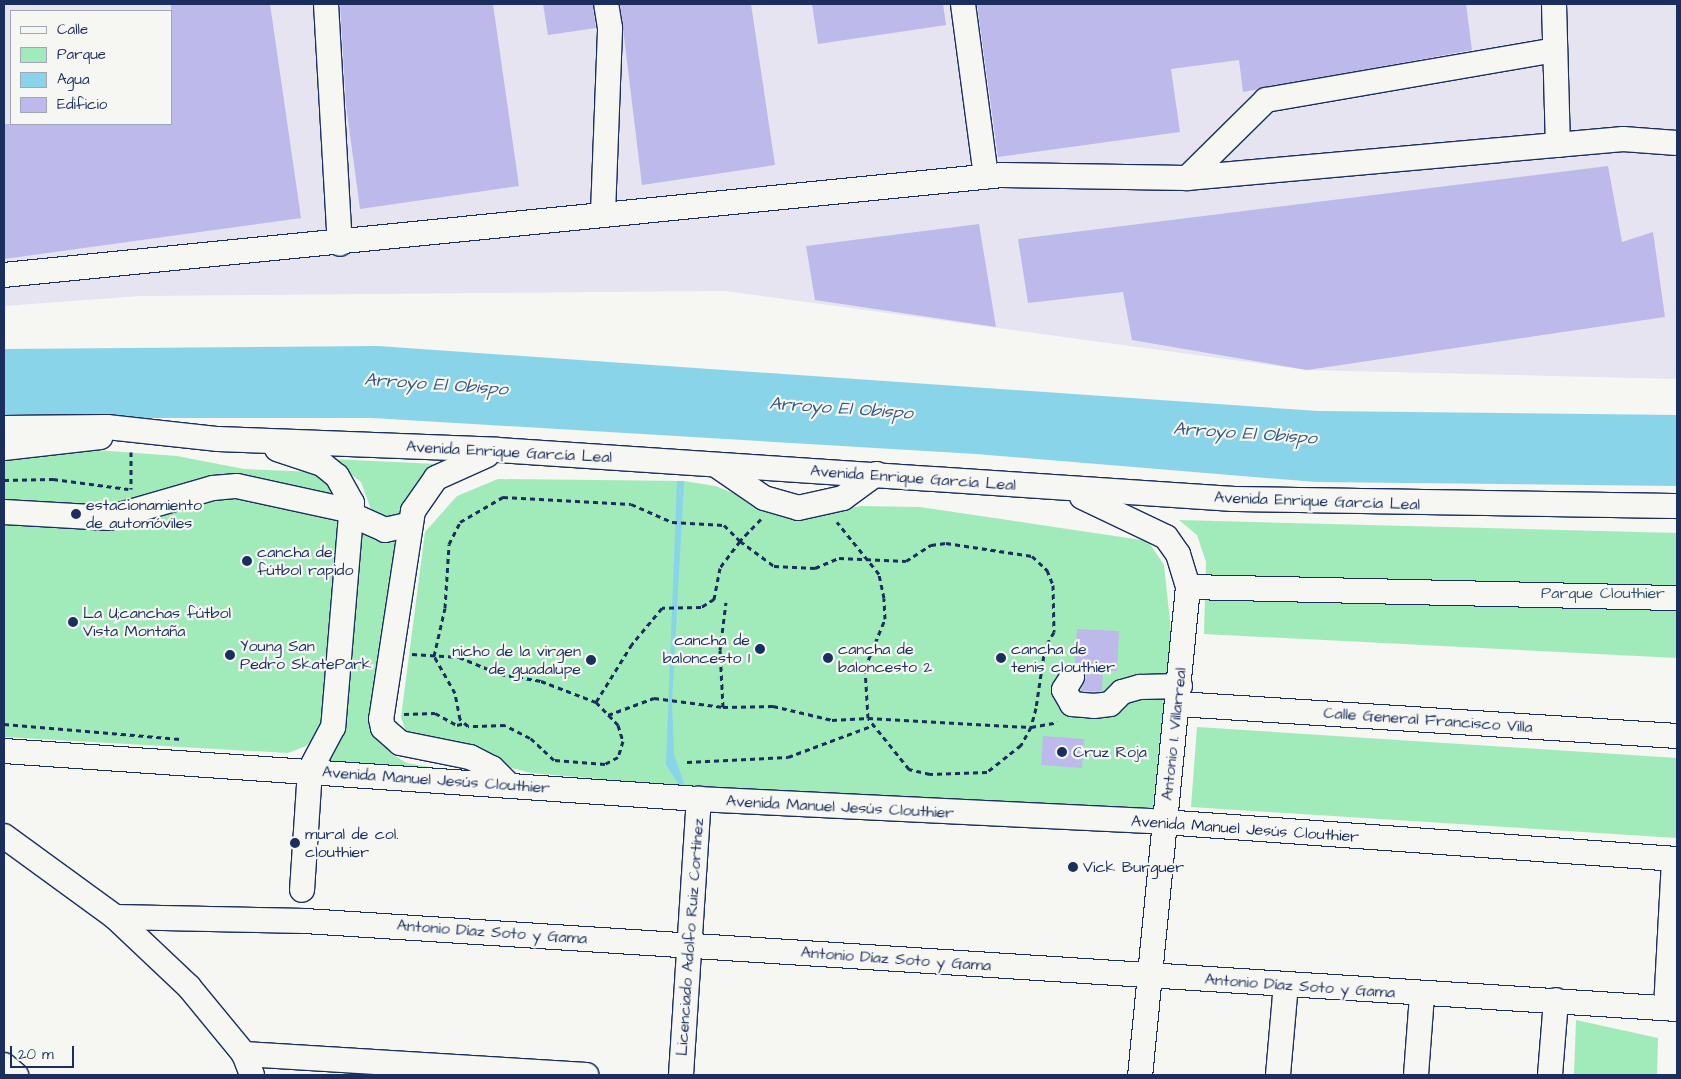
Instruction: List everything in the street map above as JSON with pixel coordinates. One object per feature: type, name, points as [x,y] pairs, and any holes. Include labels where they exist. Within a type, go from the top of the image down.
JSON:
[{"type":"street","points":[[326,4],[340,244]]},
{"type":"street","points":[[603,213],[610,28],[606,4]]},
{"type":"street","points":[[963,4],[986,176]]},
{"type":"street","points":[[1554,4],[1558,145]]},
{"type":"street","points":[[1188,178],[1266,100],[1554,50]]},
{"type":"street","points":[[4,275],[340,244],[603,213],[986,176],[1188,178],[1624,139],[1677,143]]},
{"type":"street","name":"Avenida Enrique García Leal","points":[[4,428],[70,425],[258,440],[498,450],[876,474],[1066,491],[1414,505],[1677,506]]},
{"type":"street","name":"Avenida Enrique García Leal","points":[[4,448],[139,432]]},
{"type":"street","points":[[258,440],[322,464],[338,476],[348,491],[352,513],[333,726],[310,770],[302,890]]},
{"type":"street","points":[[498,450],[436,478],[422,496],[410,524],[382,708],[383,728],[400,743],[470,757],[492,768],[509,785]]},
{"type":"street","points":[[716,465],[749,489],[778,503],[798,508],[827,504],[876,474]]},
{"type":"street","points":[[4,512],[109,518],[213,488],[237,486],[352,513],[385,530],[410,524]]},
{"type":"street","name":"Antonio I. Villarreal","points":[[1066,491],[1166,538],[1178,554],[1188,587],[1179,695],[1163,822],[1147,977],[1140,1075]]},
{"type":"street","points":[[1188,587],[1677,598]]},
{"type":"street","name":"Calle General Francisco Villa","points":[[1072,677],[1064,690],[1072,704],[1094,706],[1110,704],[1122,692],[1140,687],[1179,695],[1677,736]]},
{"type":"street","name":"Avenida Manuel Jesús Clouthier","points":[[4,751],[310,770],[699,799],[1163,822],[1676,859]]},
{"type":"street","name":"Licenciado Adolfo Ruiz Cortínez","points":[[681,1075],[699,799]]},
{"type":"street","points":[[4,836],[115,917],[188,988],[248,1064],[586,1075]]},
{"type":"street","points":[[1672,1009],[1676,859]]},
{"type":"street","name":"Antonio Díaz Soto y Gama","points":[[115,917],[240,917],[690,944],[1147,977],[1286,984],[1422,995],[1556,1000],[1672,1009]]},
{"type":"street","points":[[1278,1075],[1286,984]]},
{"type":"street","points":[[1416,1075],[1422,995]]},
{"type":"street","points":[[1550,1075],[1556,1000]]},
{"type":"street","points":[[4,1065],[16,1075]]},
{"type":"path","points":[[131,489],[139,432]]},
{"type":"path","points":[[4,480],[53,479],[131,489],[155,506]]},
{"type":"path","points":[[465,723],[434,656],[445,608],[449,544],[460,522],[483,505],[503,497],[631,504],[672,522],[724,526],[774,566],[814,568],[839,558],[863,560],[906,561],[931,546],[946,543],[1032,556],[1047,570],[1054,585],[1054,632],[1045,647],[1031,727],[1021,745],[987,772],[974,776],[930,774],[909,769],[868,718],[865,668],[885,612],[879,574],[863,560],[827,504]]},
{"type":"path","points":[[596,702],[632,644],[662,608],[690,608],[714,599],[720,568],[740,540],[778,503]]},
{"type":"path","points":[[723,707],[720,650],[726,602]]},
{"type":"path","points":[[382,708],[392,713],[435,712],[458,725],[465,723],[505,725],[530,738],[554,760],[606,764],[618,757],[623,741],[608,715],[596,702],[541,681],[500,674],[459,656],[434,656],[390,651]]},
{"type":"path","points":[[608,715],[654,698],[678,698],[723,707],[773,706],[832,720],[868,718],[1031,727]]},
{"type":"path","points":[[4,724],[165,735],[201,749],[207,765]]},
{"type":"path","points":[[687,762],[788,757],[874,725]]},
{"type":"shaded area","points":[[4,4],[1677,4],[1677,379],[1307,370],[725,291],[140,296],[4,306]]},
{"type":"green space","points":[[82,449],[177,456],[244,469],[317,472],[333,479],[344,501],[324,718],[319,734],[306,746],[288,753],[4,737],[4,456]]},
{"type":"green space","points":[[330,459],[437,464],[416,484],[405,511],[394,522],[373,515],[361,482]]},
{"type":"green space","points":[[498,479],[684,481],[715,486],[773,508],[814,513],[861,506],[920,507],[1148,541],[1164,565],[1171,631],[1153,808],[680,786],[531,773],[428,746],[407,735],[401,717],[425,532],[457,496]]},
{"type":"green space","name":"Parque Clouthier","points":[[1179,520],[1677,533],[1677,658],[1204,634],[1206,562],[1197,535]]},
{"type":"green space","points":[[358,530],[381,540],[399,540],[383,742],[391,754],[407,763],[463,773],[323,765]]},
{"type":"green space","points":[[1197,727],[1677,758],[1677,838],[1191,807]]},
{"type":"green space","points":[[1576,1020],[1658,1038],[1657,1075],[1574,1075]]},
{"type":"water","name":"Arroyo El Obispo","points":[[378,346],[1318,411],[1677,415],[1677,486],[1316,482],[976,454],[372,418],[4,418],[4,349]]},
{"type":"water","points":[[677,481],[684,481],[672,702],[674,755],[685,786],[680,786],[666,765]]},
{"type":"building","points":[[171,4],[270,4],[301,218],[4,259],[4,124],[172,125]]},
{"type":"building","points":[[340,4],[493,4],[519,186],[360,209],[346,105]]},
{"type":"building","points":[[543,4],[593,4],[596,28],[548,35]]},
{"type":"building","points":[[620,4],[751,4],[775,165],[642,185]]},
{"type":"building","points":[[812,4],[943,4],[946,25],[818,44]]},
{"type":"building","points":[[977,4],[1466,4],[1472,50],[1243,92],[1239,60],[1171,69],[1180,132],[998,157]]},
{"type":"building","points":[[1608,166],[1622,242],[1653,232],[1665,317],[1307,370],[1132,340],[1123,292],[1028,303],[1018,239]]},
{"type":"building","points":[[979,224],[996,327],[815,300],[806,246]]},
{"type":"building","points":[[1077,629],[1119,631],[1117,671],[1103,671],[1102,691],[1081,691],[1086,677],[1075,664]]},
{"type":"building","name":"Cruz Roja","points":[[1043,736],[1084,739],[1082,768],[1041,765]]},
{"type":"place","name":"estacionamiento de automóviles","points":[[76,514]]},
{"type":"place","name":"cancha de fútbol rapido","points":[[247,561]]},
{"type":"place","name":"La U;canchas fútbol Vista Montaña","points":[[73,622]]},
{"type":"place","name":"cancha de baloncesto 1","points":[[760,649]]},
{"type":"place","name":"Young San Pedro SkatePark","points":[[230,655]]},
{"type":"place","name":"cancha de baloncesto 2","points":[[828,658]]},
{"type":"place","name":"cancha de tenis clouthier","points":[[1001,658]]},
{"type":"place","name":"nicho de la virgen de guadalupe","points":[[591,660]]},
{"type":"place","name":"Cruz Roja","points":[[1062,752]]},
{"type":"place","name":"mural de col. clouthier","points":[[295,843]]},
{"type":"place","name":"Vick Burguer","points":[[1073,867]]}]
